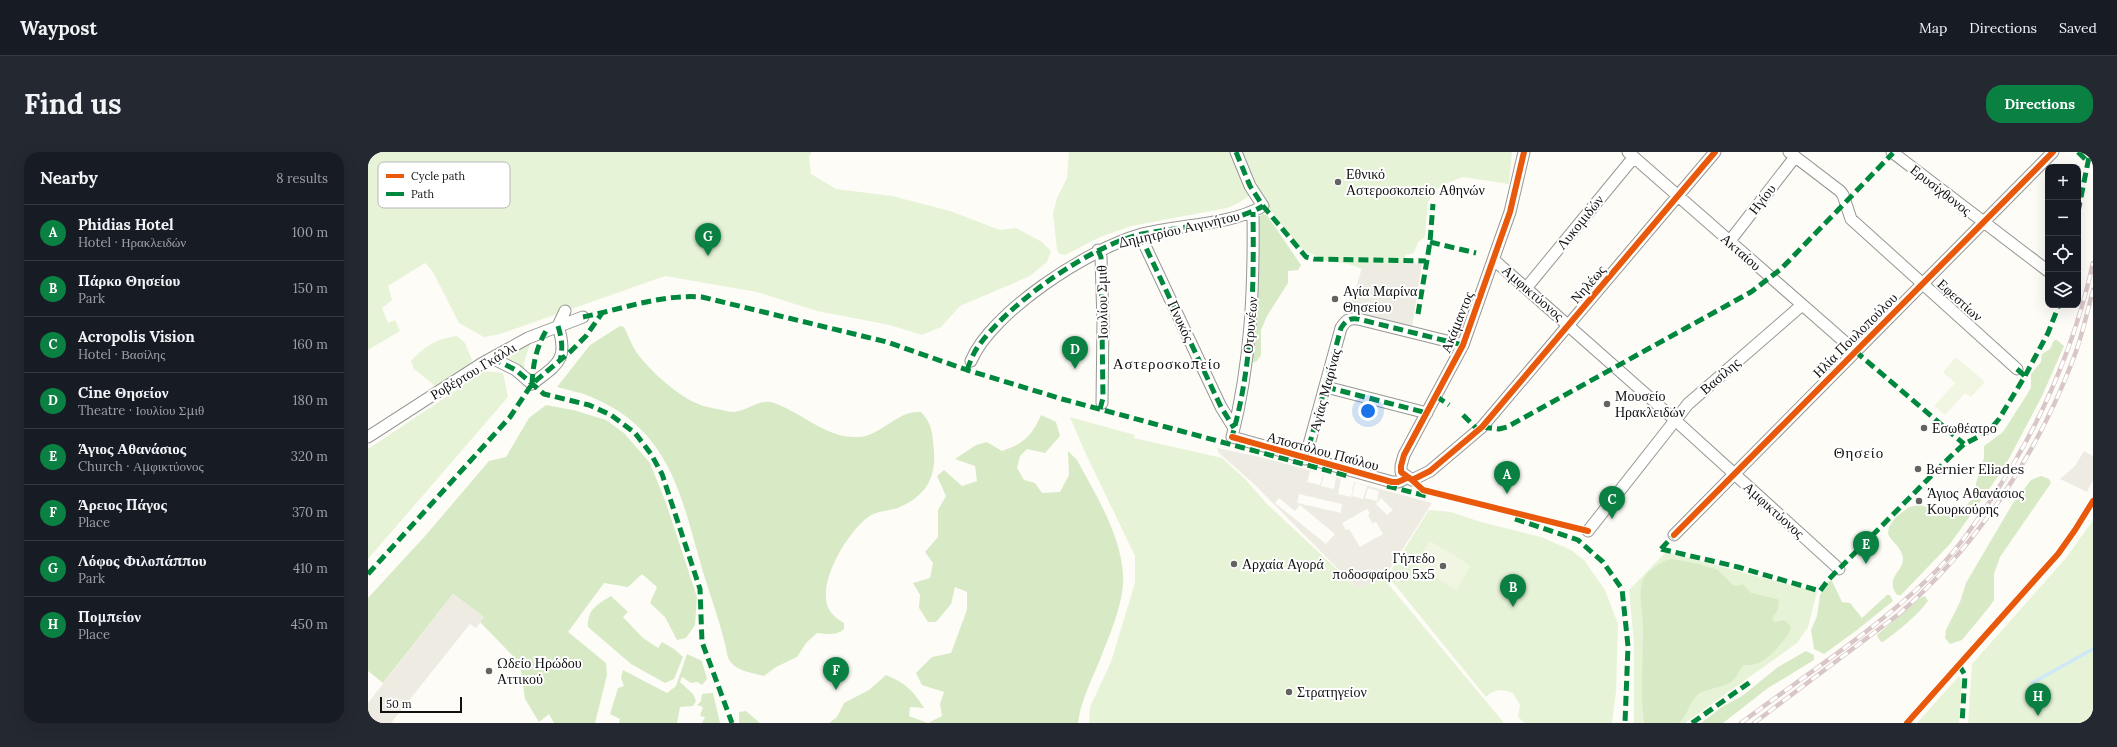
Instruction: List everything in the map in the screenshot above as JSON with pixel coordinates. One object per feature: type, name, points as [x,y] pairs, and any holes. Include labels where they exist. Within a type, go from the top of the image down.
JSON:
[{"type":"street","name":"Δημητρίου Αιγινήτου","points":[[971,361],[982,341],[1027,298],[1061,273],[1098,250],[1140,235],[1253,212],[1263,206],[1250,186],[1236,152]]},
{"type":"street","name":"Ακάμαντος","points":[[1407,478],[1401,472],[1404,455],[1463,345],[1510,212],[1523,152]]},
{"type":"street","name":"Νηλέως","points":[[1479,431],[1715,152]]},
{"type":"street","name":"Ερυσίχθονος","points":[[1892,152],[2045,269]]},
{"type":"street","name":"Ηλία Πουλοπούλου","points":[[1674,535],[1922,282],[2053,152]]},
{"type":"street","name":"Εφεστίων","points":[[1792,154],[1843,195],[1851,219],[2017,369]]},
{"type":"street","name":"Ηγίου","points":[[1729,242],[1792,154]]},
{"type":"street","name":"Ακταίου","points":[[1631,155],[1854,351]]},
{"type":"street","name":"Λυκομιδών","points":[[1527,287],[1631,155]]},
{"type":"street","name":"Οτρυνέων","points":[[1233,433],[1248,357],[1252,311],[1253,212]]},
{"type":"street","name":"Πνυκός","points":[[1140,235],[1233,433]]},
{"type":"street","name":"Ιουλίου Σμιθ","points":[[1098,250],[1101,257],[1103,322],[1102,403]]},
{"type":"street","name":"Αμφικτύονος","points":[[1494,260],[1527,287],[1839,569]]},
{"type":"street","name":"Βασίλης","points":[[1588,531],[1688,404],[1802,305]]},
{"type":"street","points":[[492,358],[512,367],[532,384],[560,361],[562,338],[558,326],[566,311]]},
{"type":"street","name":"Ροβέρτου Γκάλλι","points":[[368,437],[492,358],[528,338],[558,326],[568,325],[583,317]]},
{"type":"street","name":"Αγίας Μαρίνας","points":[[1305,460],[1341,328],[1346,321],[1351,318],[1358,319],[1463,345]]},
{"type":"street","points":[[1326,387],[1427,413]]},
{"type":"street","name":"Αποστόλου Παύλου","points":[[1233,433],[1305,460],[1392,482],[1398,482],[1407,478],[1412,480],[1430,471],[1479,431]]},
{"type":"green space","points":[[368,152],[812,152],[809,157],[811,174],[836,189],[892,196],[950,211],[1000,230],[1016,228],[1042,242],[1051,251],[1047,262],[1030,276],[960,306],[941,327],[922,335],[890,325],[817,311],[757,292],[665,276],[500,334],[484,337],[459,323],[433,272],[425,263],[388,286],[392,300],[382,308],[388,323],[395,320],[400,331],[368,350]]},
{"type":"green space","points":[[1069,152],[1512,152],[1509,184],[1463,177],[1437,189],[1428,202],[1425,237],[1418,242],[1414,253],[1405,255],[1405,269],[1362,269],[1349,264],[1326,261],[1300,248],[1269,208],[1267,201],[1258,191],[1227,208],[1131,226],[1100,237],[1065,255],[1060,254],[1057,250],[1053,213],[1057,198],[1067,178]]},
{"type":"green space","points":[[1262,214],[1267,215],[1301,265],[1298,270],[1288,271],[1288,283],[1267,316],[1261,330],[1261,355],[1257,361],[1251,363],[1258,285],[1257,220]]},
{"type":"green space","points":[[620,326],[624,327],[633,347],[638,354],[659,377],[673,389],[702,406],[734,412],[758,403],[769,402],[784,407],[836,434],[858,437],[867,436],[896,419],[912,412],[921,412],[930,425],[933,439],[934,460],[931,476],[924,490],[912,501],[895,509],[871,515],[859,525],[842,548],[829,575],[826,588],[826,601],[831,613],[844,623],[844,629],[835,634],[817,633],[806,643],[797,657],[776,667],[764,676],[739,669],[731,663],[728,658],[686,512],[667,465],[654,444],[637,426],[616,409],[581,393],[557,387],[590,345]]},
{"type":"green space","points":[[457,336],[465,343],[472,360],[470,364],[435,386],[414,369],[411,361],[431,344],[443,339]]},
{"type":"green space","points":[[2054,340],[2057,340],[2064,346],[2042,396],[2004,468],[1950,544],[1901,595],[1897,595],[1894,589],[1893,579],[1901,567],[1903,558],[1901,551],[1888,534],[1889,527],[1895,518],[1909,507],[1919,505],[1956,514],[1963,510],[1975,495],[1976,483],[1984,458],[1984,446],[2003,432],[2031,387],[2031,374],[2041,362],[2042,354],[2050,349]]},
{"type":"green space","points":[[531,341],[524,363],[525,368],[501,357]]},
{"type":"green space","points":[[1956,357],[1985,382],[1971,397],[1965,393],[1945,415],[1934,406],[1955,383],[1943,372]]},
{"type":"green space","points":[[485,371],[503,373],[508,397],[368,559],[368,449]]},
{"type":"green space","points":[[546,405],[573,410],[606,420],[624,433],[650,463],[666,503],[697,597],[695,625],[686,638],[677,640],[665,617],[650,603],[657,587],[642,574],[628,587],[604,583],[568,632],[606,663],[607,675],[595,723],[554,723],[549,714],[539,722],[525,699],[521,671],[514,657],[480,622],[484,617],[453,594],[383,683],[368,671],[368,598],[426,535],[489,461],[506,457],[529,418]]},
{"type":"green space","points":[[1041,415],[1056,422],[1060,436],[1045,453],[1027,449],[1020,456],[1017,468],[1024,480],[1035,483],[1042,493],[1060,492],[1069,475],[1068,451],[1077,460],[1113,530],[1118,545],[1123,575],[1122,595],[1116,617],[1109,638],[1084,698],[1078,723],[928,723],[942,716],[940,704],[944,692],[922,685],[916,673],[932,657],[951,653],[967,610],[967,592],[955,587],[951,604],[936,622],[928,622],[919,608],[920,595],[913,583],[930,578],[933,563],[925,552],[938,537],[938,510],[946,496],[937,476],[944,470],[962,486],[977,481],[975,466],[955,459],[976,445],[987,442],[1002,451],[1016,445],[1030,434]]},
{"type":"green space","name":"Αρχαία Αγορά","points":[[1070,417],[1135,435],[1134,438],[1222,458],[1245,479],[1267,504],[1356,587],[1384,579],[1504,723],[1089,723],[1090,707],[1111,662],[1135,583],[1135,556],[1084,450]]},
{"type":"green space","points":[[2041,476],[2049,479],[2051,483],[2000,557],[1994,574],[1994,600],[1962,640],[1950,644],[1945,638],[1946,630],[1960,602],[1966,583],[2013,503],[2031,480]]},
{"type":"green space","points":[[1429,510],[1451,512],[1481,522],[1541,537],[1571,550],[1584,560],[1605,590],[1618,624],[1616,692],[1612,723],[1525,723],[1518,717],[1520,705],[1513,693],[1499,690],[1492,692],[1486,697],[1387,577]]},
{"type":"green space","points":[[2093,520],[2093,723],[1968,723],[1972,664],[2066,558]]},
{"type":"green space","name":"Γήπεδο ποδοσφαίρου 5x5","points":[[1430,541],[1471,566],[1456,590],[1415,565]]},
{"type":"green space","points":[[1666,552],[1817,592],[1808,627],[1797,643],[1685,723],[1634,723],[1634,643],[1629,590]]},
{"type":"green space","points":[[1672,559],[1699,564],[1718,570],[1733,585],[1737,586],[1743,584],[1751,593],[1779,600],[1778,609],[1772,619],[1775,622],[1784,620],[1791,626],[1783,641],[1763,661],[1755,664],[1743,665],[1731,682],[1699,693],[1679,723],[1644,723],[1642,688],[1643,626],[1641,586],[1643,580],[1651,570],[1664,561]]},
{"type":"green space","points":[[1829,581],[1832,581],[1842,602],[1850,603],[1862,618],[1887,595],[1890,595],[1893,601],[1824,654],[1814,649],[1811,630],[1817,616],[1820,595]]},
{"type":"green space","points":[[611,596],[628,612],[623,617],[643,638],[658,648],[662,642],[674,649],[683,657],[674,679],[665,683],[631,664],[588,627],[591,611]]},
{"type":"green space","points":[[1925,596],[1928,601],[1913,618],[1883,642],[1880,641],[1877,635],[1920,598]]},
{"type":"green space","points":[[1806,651],[1814,655],[1814,660],[1768,688],[1723,723],[1701,723],[1722,707],[1742,696],[1778,667]]},
{"type":"green space","points":[[687,654],[702,661],[707,679],[702,685],[697,682],[691,683],[682,677],[680,682],[693,694],[696,701],[693,706],[680,707],[677,723],[619,723],[620,719],[610,714],[618,688],[624,686],[621,678],[623,670],[667,693],[676,686]]},
{"type":"green space","points":[[886,675],[908,688],[916,696],[924,708],[910,707],[909,716],[928,723],[829,723],[837,717],[844,703],[869,690]]},
{"type":"green space","points":[[1959,676],[1962,680],[1959,723],[1917,723]]},
{"type":"green space","points":[[713,693],[720,723],[702,723],[705,717],[700,716],[703,707],[697,705],[701,701],[702,694]]},
{"type":"green space","points":[[746,711],[760,723],[739,723],[739,712]]},
{"type":"shaded area","points":[[1422,263],[1412,327],[1348,313],[1363,265]]},
{"type":"shaded area","points":[[1217,448],[1260,457],[1324,474],[1321,486],[1334,489],[1336,478],[1326,475],[1350,481],[1341,479],[1338,494],[1351,497],[1354,482],[1432,503],[1383,580],[1357,588],[1254,484],[1219,453]],"holes":[[[1310,471],[1323,474],[1320,485],[1307,482]],[[1355,483],[1367,486],[1363,499],[1352,496]],[[1368,488],[1379,491],[1377,501],[1365,498]],[[1299,494],[1342,504],[1341,513],[1297,503]],[[1279,498],[1295,511],[1300,505],[1335,534],[1326,544],[1275,503]],[[1381,498],[1393,510],[1387,515],[1376,504]],[[1367,509],[1370,513],[1368,515],[1372,523],[1376,522],[1383,534],[1360,547],[1349,529],[1346,530],[1342,523]]]},
{"type":"shaded area","points":[[2084,451],[2093,456],[2093,480],[2087,492],[2060,479],[2075,466]]},
{"type":"shaded area","points":[[453,594],[484,617],[476,628],[470,624],[391,723],[373,723],[368,719],[368,703]]},
{"type":"waterway","points":[[2032,683],[2093,649]]},
{"type":"railway","points":[[1741,723],[1862,635],[1908,597],[1930,577],[1962,540],[2008,473],[2053,387],[2076,326],[2093,263]]},
{"type":"railway","points":[[1754,723],[1899,614],[1954,559],[1979,529],[2002,497],[2042,429],[2077,349],[2093,290]]},
{"type":"marked path","points":[[1236,152],[1250,186],[1263,206],[1306,257],[1314,259],[1426,261]]},
{"type":"marked path","points":[[2078,152],[2088,162]]},
{"type":"marked path","points":[[2080,200],[2090,152]]},
{"type":"marked path","points":[[1482,427],[1499,429],[1507,427],[1751,292],[1781,269],[1893,153]]},
{"type":"marked path","points":[[1418,314],[1430,242],[1433,204]]},
{"type":"marked path","points":[[967,370],[977,348],[1008,313],[1029,295],[1075,263],[1121,240],[1142,234],[1221,221],[1251,212],[1263,206]]},
{"type":"marked path","points":[[1231,440],[1244,384],[1251,327],[1253,212]]},
{"type":"marked path","points":[[1140,235],[1221,407],[1234,428]]},
{"type":"marked path","points":[[1430,242],[1476,253]]},
{"type":"marked path","points":[[1098,250],[1101,257],[1103,398],[1100,409]]},
{"type":"marked path","points":[[583,317],[657,300],[702,297],[887,342],[967,370],[1062,399],[1348,476]]},
{"type":"marked path","points":[[1661,549],[1738,567],[1820,591],[1829,579],[1949,458],[1964,444],[1988,432],[1999,419],[2025,376],[2048,333],[2058,308]]},
{"type":"marked path","points":[[368,574],[510,417],[532,384],[571,351],[586,336],[602,313]]},
{"type":"marked path","points":[[1305,461],[1341,328],[1346,321],[1350,319],[1358,319],[1463,345]]},
{"type":"marked path","points":[[558,326],[562,344],[560,361]]},
{"type":"marked path","points":[[532,384],[536,356],[546,331]]},
{"type":"marked path","points":[[1855,351],[1964,444]]},
{"type":"marked path","points":[[492,358],[516,370],[544,394],[589,405],[611,415],[635,433],[651,454],[662,474],[700,589],[702,642],[732,723]]},
{"type":"marked path","points":[[2017,369],[2025,376]]},
{"type":"marked path","points":[[1326,387],[1427,413]]},
{"type":"marked path","points":[[1436,396],[1449,405]]},
{"type":"marked path","points":[[1463,415],[1479,431]]},
{"type":"marked path","points":[[1387,486],[1427,496]]},
{"type":"marked path","points":[[1515,519],[1578,540],[1603,562],[1622,589],[1628,646],[1625,723]]},
{"type":"marked path","points":[[1661,549],[1674,535]]},
{"type":"marked path","points":[[1959,665],[1965,675],[1962,723]]},
{"type":"marked path","points":[[1692,723],[1753,680]]},
{"type":"cycle path","points":[[1524,152],[1510,212],[1463,345],[1404,455],[1401,472],[1412,480],[1430,471],[1482,427],[1715,152]]},
{"type":"cycle path","points":[[1674,535],[2053,152]]},
{"type":"cycle path","points":[[1232,437],[1392,482],[1398,482],[1407,478]]},
{"type":"cycle path","points":[[1412,480],[1423,490],[1588,531]]},
{"type":"cycle path","points":[[1907,723],[2058,554],[2093,501]]},
{"type":"place","name":"Εθνικό Αστεροσκοπείο Αθηνών","points":[[1338,182]]},
{"type":"place","name":"Λόφος Φιλοπάππου","points":[[708,256]]},
{"type":"place","name":"Αγία Μαρίνα Θησείου","points":[[1335,299]]},
{"type":"place","name":"Cine Θησείον","points":[[1075,369]]},
{"type":"place","name":"Μουσείο Ηρακλειδών","points":[[1607,404]]},
{"type":"place","name":"Εσωθέατρο","points":[[1924,428]]},
{"type":"place","name":"Bernier Eliades","points":[[1918,469]]},
{"type":"place","name":"Phidias Hotel","points":[[1507,494]]},
{"type":"place","name":"Άγιος Αθανάσιος Κουρκούρης","points":[[1919,501]]},
{"type":"place","name":"Acropolis Vision","points":[[1612,519]]},
{"type":"place","name":"Αρχαία Αγορά","points":[[1234,564]]},
{"type":"place","name":"Άγιος Αθανάσιος","points":[[1866,564]]},
{"type":"place","name":"Γήπεδο ποδοσφαίρου 5x5","points":[[1443,566]]},
{"type":"place","name":"Πάρκο Θησείου","points":[[1513,607]]},
{"type":"place","name":"Ωδείο Ηρώδου Αττικού","points":[[489,671]]},
{"type":"place","name":"Άρειος Πάγος","points":[[836,690]]},
{"type":"place","name":"Στρατηγείον","points":[[1289,692]]},
{"type":"place","name":"Πομπείον","points":[[2038,716]]},
{"type":"district","name":"Αστεροσκοπείο","points":[[1167,363]]},
{"type":"district","name":"Θησείο","points":[[1859,452]]}]
